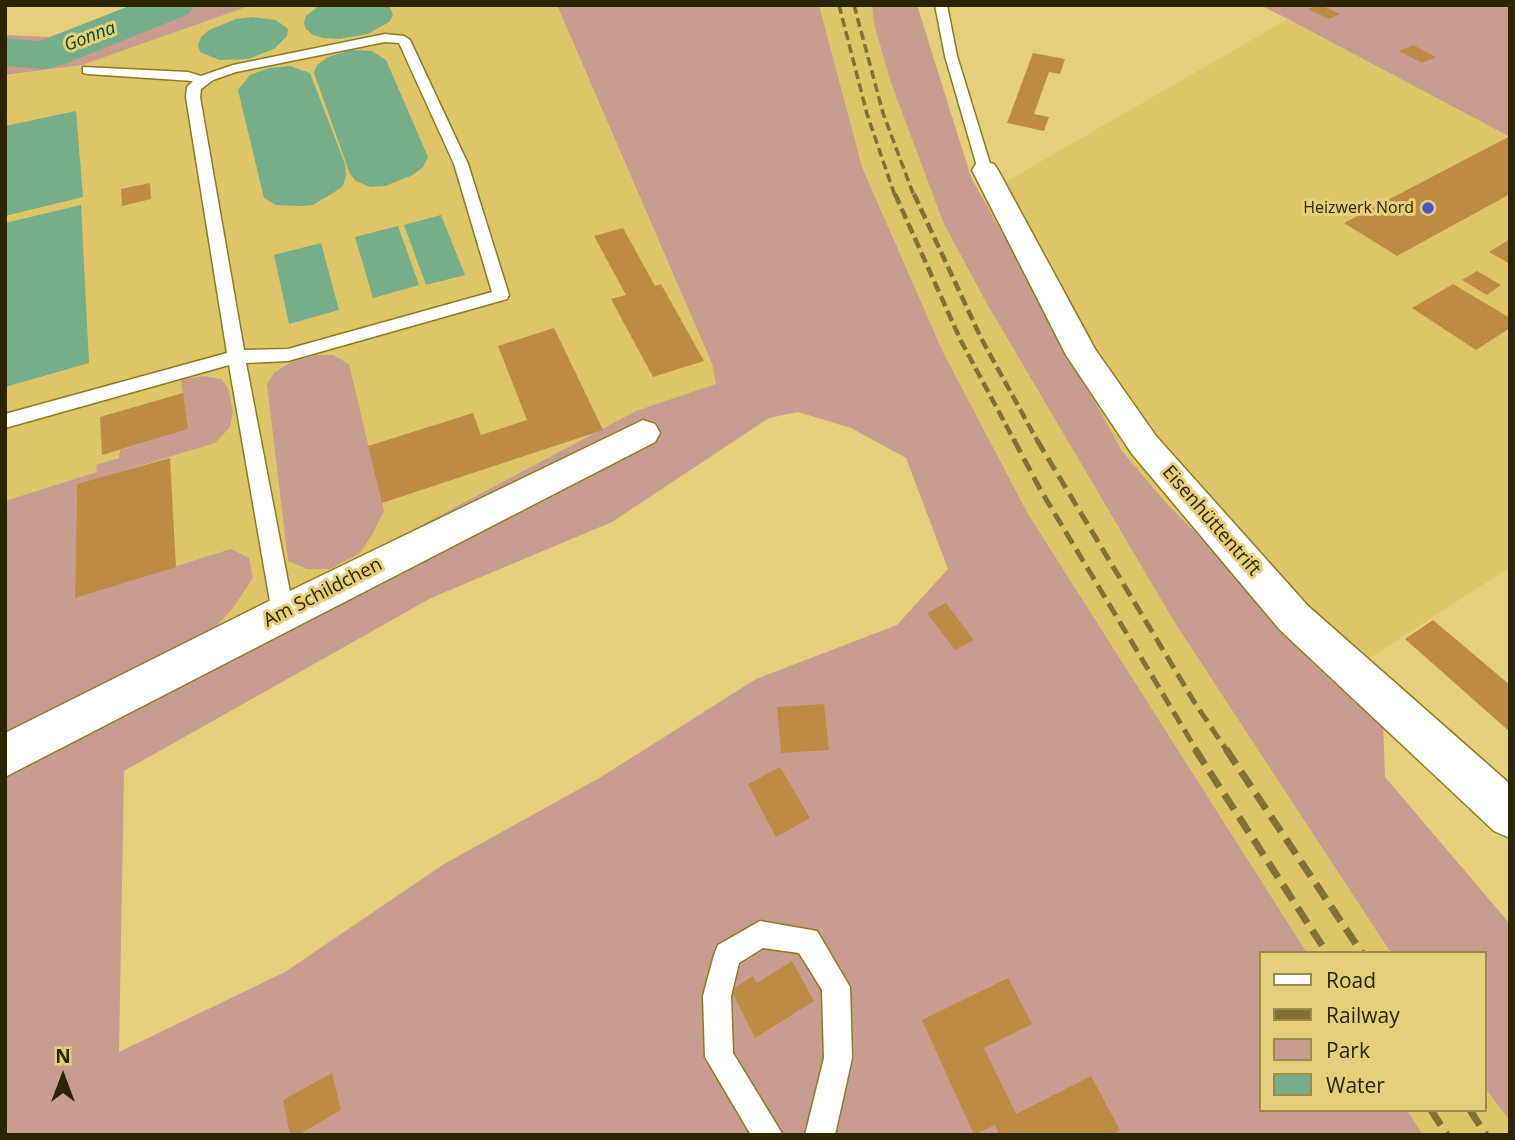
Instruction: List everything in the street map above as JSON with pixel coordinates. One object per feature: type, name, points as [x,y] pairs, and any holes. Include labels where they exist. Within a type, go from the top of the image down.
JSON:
[{"type":"street","name":"Eisenhüttentrift","points":[[985,170],[1082,355],[1144,445],[1294,618],[1510,815]]},
{"type":"street","name":"Am Schildchen","points":[[5,756],[643,433]]},
{"type":"lane","points":[[942,5],[951,56],[985,170]]},
{"type":"lane","points":[[5,421],[236,357],[288,355],[501,295],[461,164],[404,40],[385,38],[233,69],[204,80],[194,87],[193,97],[236,357],[283,613]]},
{"type":"lane","points":[[88,70],[188,76],[204,80]]},
{"type":"lane","points":[[768,1135],[719,1057],[717,996],[728,955],[760,934],[807,941],[836,987],[838,1058],[820,1135]]},
{"type":"shaded area","points":[[252,5],[557,5],[712,365],[717,384],[636,411],[200,642],[5,739],[5,76],[82,65]]},
{"type":"shaded area","points":[[819,5],[872,5],[874,24],[890,80],[943,222],[1175,623],[1390,951],[1306,951],[1028,514],[943,352],[862,167]]},
{"type":"shaded area","points":[[1288,19],[1510,137],[1510,567],[1339,678],[1167,504],[1122,451],[981,196]]},
{"type":"shaded area","points":[[1487,1091],[1510,1121],[1510,1135],[1423,1135],[1408,1112],[1487,1112]]},
{"type":"green space","points":[[133,5],[252,5],[82,65],[5,75],[5,35],[50,37]]},
{"type":"green space","points":[[557,5],[819,5],[862,167],[943,352],[1028,514],[1306,951],[1260,951],[1260,1112],[1408,1112],[1423,1135],[5,1135],[5,501],[97,472],[96,465],[119,458],[120,450],[187,429],[181,380],[203,376],[221,379],[228,388],[233,412],[230,427],[215,443],[77,485],[75,598],[231,549],[249,558],[253,578],[233,608],[203,641],[636,411],[716,384],[712,364]],"holes":[[[798,412],[851,428],[906,458],[948,569],[897,625],[756,679],[601,777],[444,864],[285,972],[119,1052],[124,771],[431,598],[612,522],[769,418]]]},
{"type":"green space","points":[[872,5],[917,5],[971,177],[1122,451],[1167,504],[1383,722],[1385,777],[1510,924],[1510,1121],[1487,1091],[1487,951],[1390,951],[1175,623],[986,302],[943,222],[890,80],[874,24]]},
{"type":"green space","points":[[1260,5],[1510,5],[1510,137],[1288,19]]},
{"type":"green space","points":[[316,355],[333,355],[349,364],[384,511],[360,553],[330,569],[307,569],[288,561],[267,384],[275,372],[292,362]]},
{"type":"water","points":[[320,5],[389,5],[393,15],[389,22],[368,34],[339,39],[324,38],[313,35],[304,23],[306,16]]},
{"type":"water","points":[[251,17],[276,20],[288,29],[287,36],[274,49],[248,59],[220,60],[200,52],[198,45],[201,37],[209,30],[236,19]]},
{"type":"water","points":[[352,50],[372,51],[386,60],[428,157],[423,167],[413,175],[385,186],[370,187],[356,181],[350,174],[314,73],[317,65],[328,57]]},
{"type":"water","points":[[290,66],[310,73],[345,164],[343,186],[313,205],[276,205],[264,198],[238,90],[250,75],[269,68]]},
{"type":"water","points":[[76,111],[83,197],[5,216],[5,126]]},
{"type":"water","points":[[81,205],[89,363],[5,387],[5,223]]},
{"type":"water","points":[[441,215],[465,275],[426,285],[404,225]]},
{"type":"water","points":[[398,226],[419,285],[373,298],[355,237]]},
{"type":"water","points":[[321,243],[339,310],[289,324],[274,255]]},
{"type":"building","points":[[1317,5],[1340,14],[1329,19],[1308,9]]},
{"type":"building","points":[[1413,45],[1436,57],[1422,63],[1399,51]]},
{"type":"building","points":[[1033,53],[1065,59],[1060,74],[1049,72],[1034,114],[1049,117],[1044,131],[1007,123]]},
{"type":"building","name":"Heizwerk Nord","points":[[1510,136],[1510,194],[1397,256],[1344,223]]},
{"type":"building","points":[[150,183],[151,199],[122,206],[121,189]]},
{"type":"building","points":[[623,228],[655,286],[661,284],[704,361],[653,377],[611,299],[626,295],[594,236]]},
{"type":"building","points":[[1510,239],[1510,264],[1489,252]]},
{"type":"building","points":[[1477,271],[1501,285],[1487,295],[1462,280]]},
{"type":"building","points":[[1453,284],[1510,318],[1510,328],[1476,350],[1412,308]]},
{"type":"building","points":[[554,328],[603,430],[382,503],[368,446],[473,413],[481,435],[527,420],[498,346]]},
{"type":"building","points":[[183,393],[188,429],[102,455],[100,417]]},
{"type":"building","points":[[170,458],[176,567],[75,598],[77,484]]},
{"type":"building","points":[[946,603],[974,640],[955,650],[927,613]]},
{"type":"building","points":[[1433,620],[1510,685],[1510,732],[1405,639]]},
{"type":"building","points":[[824,704],[829,750],[781,753],[777,707]]},
{"type":"building","points":[[780,767],[810,818],[776,837],[748,784]]},
{"type":"building","points":[[792,961],[814,1001],[755,1038],[731,990],[753,976],[757,983]]},
{"type":"building","points":[[1008,978],[1032,1024],[984,1048],[1016,1114],[1091,1076],[1120,1130],[1113,1135],[999,1135],[995,1125],[974,1135],[922,1020]]},
{"type":"building","points":[[332,1073],[341,1110],[298,1135],[290,1135],[283,1100]]},
{"type":"waterway","name":"Gonna","points":[[5,52],[45,55],[173,5]]},
{"type":"railway","points":[[839,5],[867,114],[895,196]]},
{"type":"railway","points":[[854,5],[883,113],[914,196]]},
{"type":"railway","points":[[895,194],[961,341],[1015,442]]},
{"type":"railway","points":[[914,194],[981,338],[1038,442]]},
{"type":"railway","points":[[1014,440],[1040,489],[1197,751]]},
{"type":"railway","points":[[1037,440],[1193,700],[1227,751]]},
{"type":"railway","points":[[1195,749],[1326,951]]},
{"type":"railway","points":[[1226,749],[1361,951]]},
{"type":"railway","points":[[1432,1112],[1447,1135]]},
{"type":"railway","points":[[1471,1112],[1486,1135]]},
{"type":"place","name":"Heizwerk Nord","points":[[1428,208]]}]
